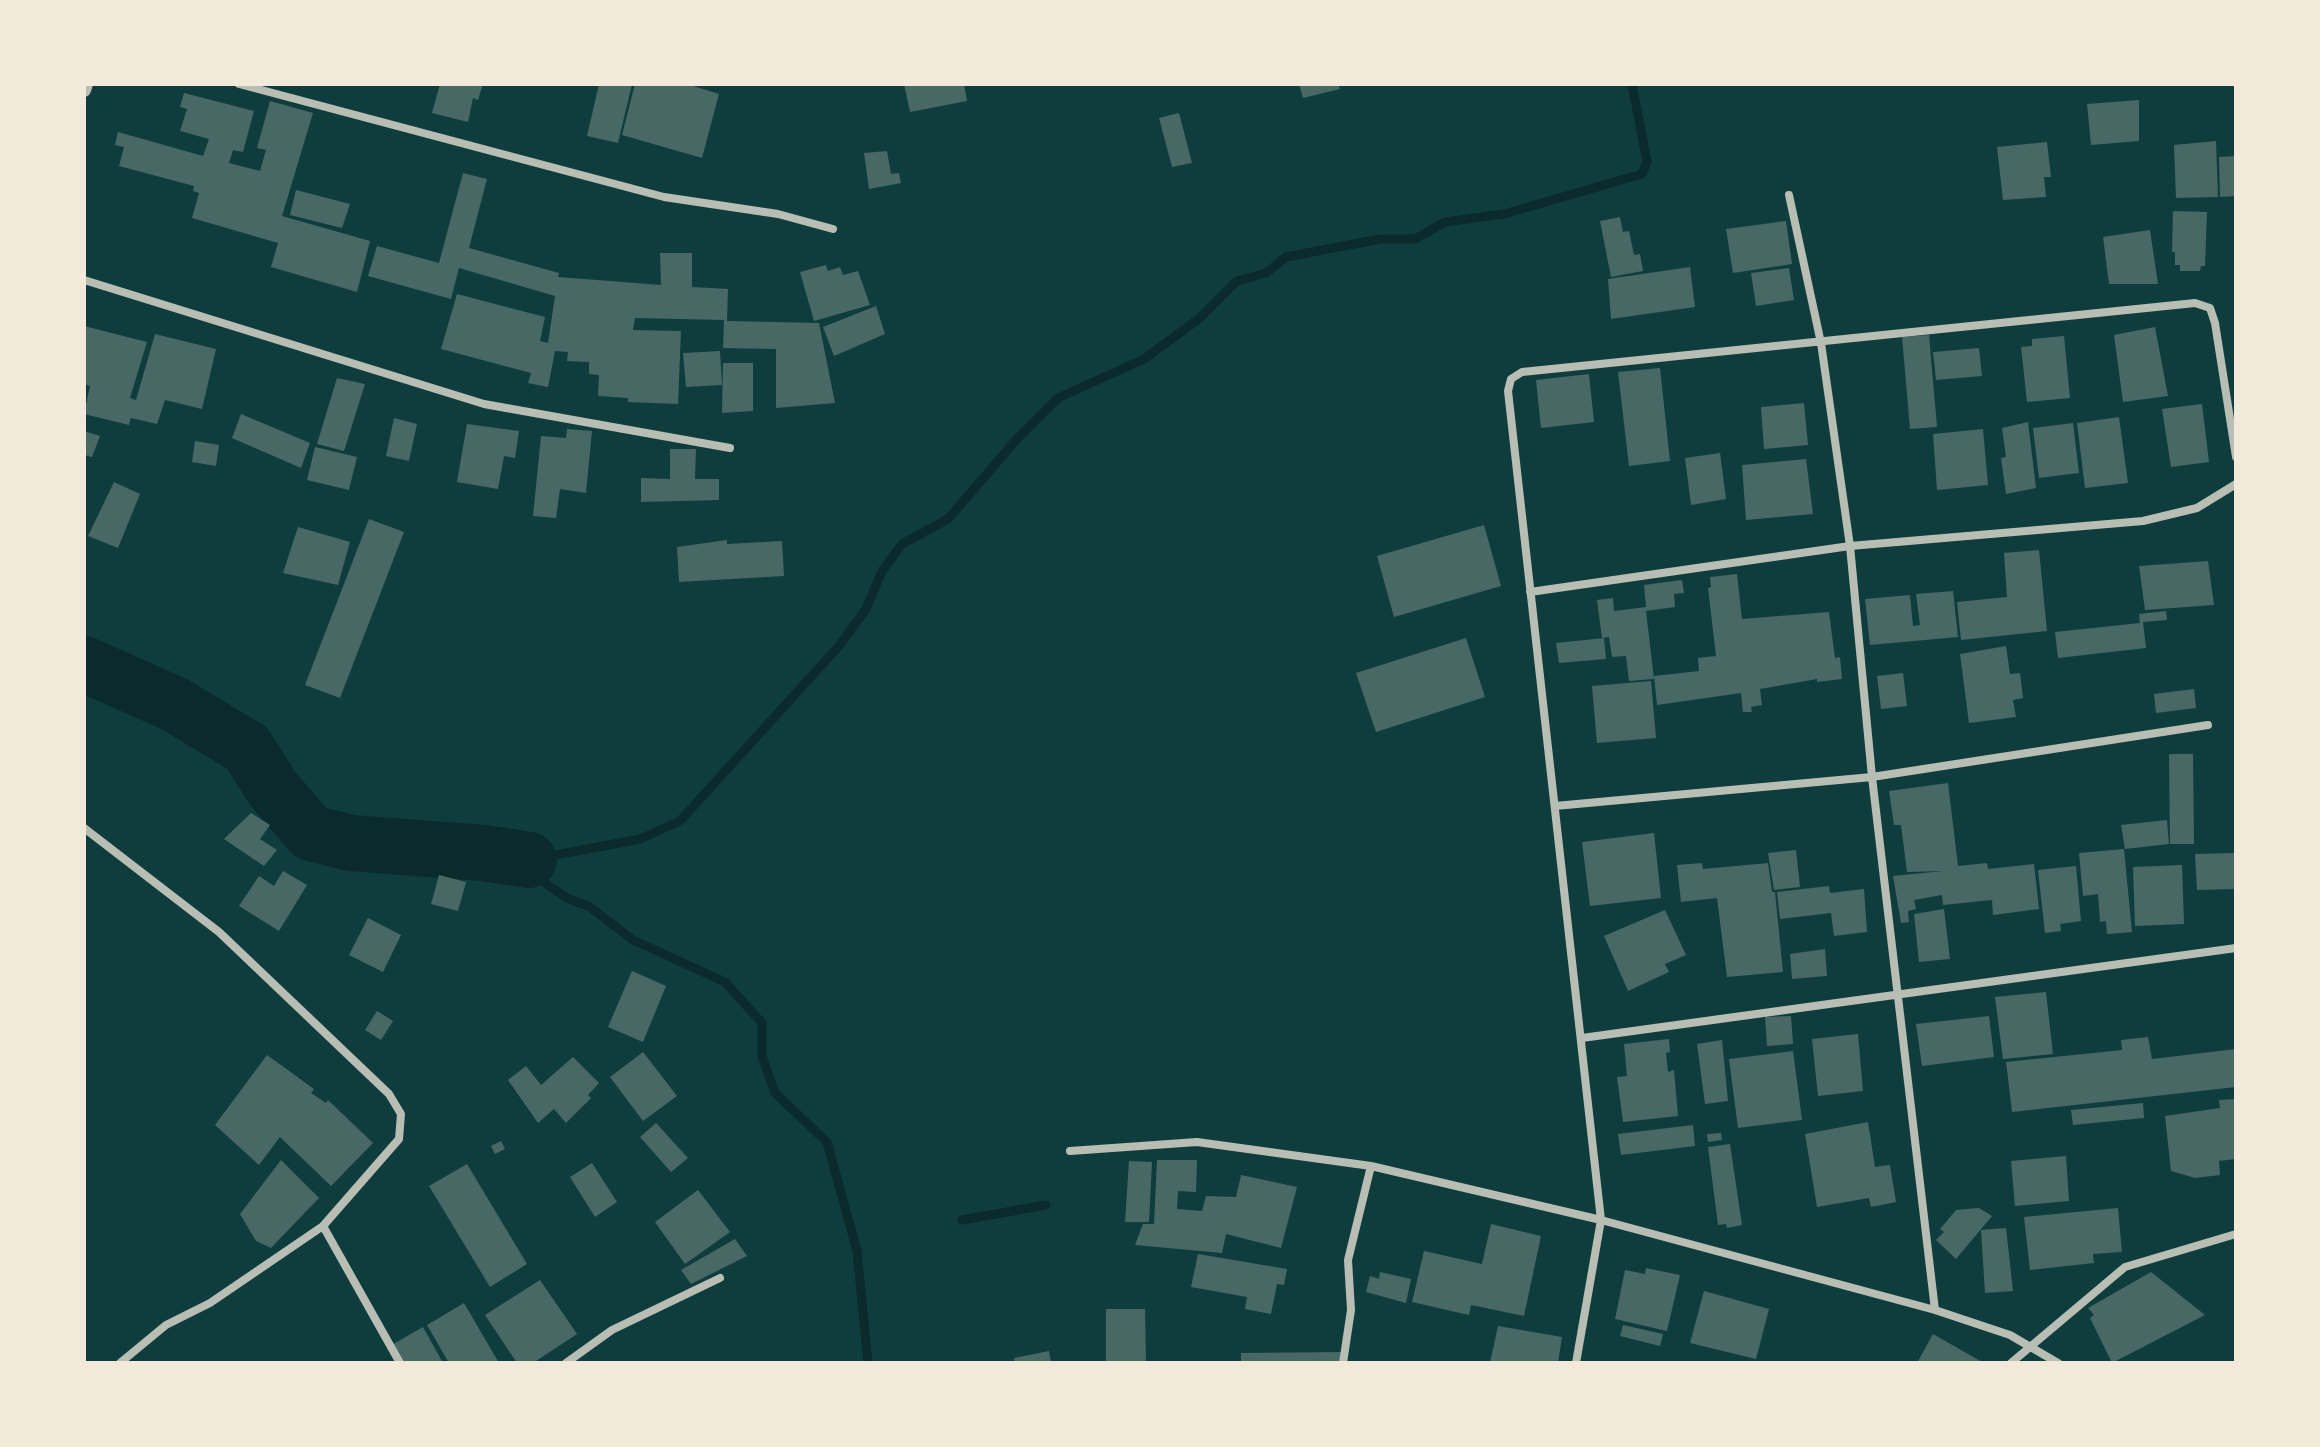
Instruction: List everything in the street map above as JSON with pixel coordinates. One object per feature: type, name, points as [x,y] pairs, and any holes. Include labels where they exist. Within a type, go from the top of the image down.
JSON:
[{"type":"street","points":[[84,90],[86,84]]},
{"type":"street","points":[[239,84],[664,197],[778,214],[833,229]]},
{"type":"street","points":[[1789,195],[1821,343],[1850,546],[1872,777],[1935,1310]]},
{"type":"street","points":[[84,280],[484,404],[730,448]]},
{"type":"street","points":[[1576,1363],[1601,1220],[1508,391],[1511,379],[1522,372],[2195,303],[2210,308],[2215,323],[2236,457]]},
{"type":"street","points":[[1530,592],[1850,546],[2143,521],[2197,508],[2236,484]]},
{"type":"street","points":[[1555,806],[1872,777],[2208,725]]},
{"type":"street","points":[[84,828],[219,932],[389,1094],[401,1114],[399,1139],[323,1226],[210,1303],[166,1325],[120,1363]]},
{"type":"street","points":[[1582,1038],[1898,997],[2236,948]]},
{"type":"street","points":[[1070,1151],[1197,1142],[1371,1166],[1601,1220],[1935,1310],[2010,1335],[2058,1363]]},
{"type":"street","points":[[1343,1363],[1351,1310],[1348,1260],[1371,1166]]},
{"type":"street","points":[[323,1226],[400,1363]]},
{"type":"street","points":[[2011,1363],[2028,1345],[2125,1267],[2236,1234]]},
{"type":"street","points":[[566,1363],[612,1330],[720,1278]]},
{"type":"building","points":[[440,84],[483,84],[478,100],[473,98],[468,122],[432,113]]},
{"type":"building","points":[[599,84],[632,84],[618,143],[587,136]]},
{"type":"building","points":[[635,84],[687,84],[719,94],[702,158],[622,135]]},
{"type":"building","points":[[904,84],[964,84],[967,101],[910,112]]},
{"type":"building","points":[[1299,84],[1338,84],[1340,89],[1303,98]]},
{"type":"building","points":[[184,93],[254,111],[243,152],[233,150],[229,163],[260,171],[266,150],[257,148],[270,101],[313,113],[282,216],[370,241],[357,292],[271,267],[278,243],[192,218],[199,193],[193,191],[194,186],[119,166],[124,147],[115,145],[118,132],[203,156],[209,139],[180,131],[187,109],[180,107]]},
{"type":"building","points":[[2139,100],[2139,141],[2091,145],[2087,104]]},
{"type":"building","points":[[1179,113],[1192,163],[1172,167],[1159,118]]},
{"type":"building","points":[[2216,141],[2218,197],[2176,198],[2174,145]]},
{"type":"building","points":[[2047,142],[2051,177],[2044,177],[2046,197],[2003,200],[1997,147]]},
{"type":"building","points":[[887,151],[891,174],[899,173],[901,183],[869,189],[864,153]]},
{"type":"building","points":[[2236,156],[2236,196],[2220,197],[2219,157]]},
{"type":"building","points":[[463,173],[487,179],[469,248],[559,273],[558,277],[661,285],[660,253],[692,253],[692,287],[728,289],[727,321],[819,323],[835,403],[776,408],[776,349],[723,348],[724,320],[635,318],[633,330],[681,331],[678,404],[628,402],[628,398],[598,396],[599,375],[589,374],[589,362],[567,361],[568,352],[555,351],[548,387],[528,383],[531,373],[441,349],[457,294],[545,317],[540,341],[548,343],[555,296],[459,268],[451,299],[368,276],[377,246],[439,263]]},
{"type":"building","points":[[296,190],[350,204],[342,228],[290,215]]},
{"type":"building","points":[[2173,211],[2207,212],[2205,266],[2201,266],[2200,271],[2180,271],[2180,265],[2175,265],[2175,252],[2172,252]]},
{"type":"building","points":[[1620,217],[1623,232],[1629,231],[1634,255],[1640,254],[1643,271],[1611,277],[1600,221]]},
{"type":"building","points":[[1786,221],[1792,264],[1733,273],[1726,229]]},
{"type":"building","points":[[2150,230],[2158,284],[2109,284],[2103,237]]},
{"type":"building","points":[[826,265],[828,271],[840,267],[843,275],[858,271],[870,305],[814,321],[800,272]]},
{"type":"building","points":[[1690,267],[1695,307],[1611,319],[1608,279]]},
{"type":"building","points":[[1789,268],[1794,300],[1756,306],[1751,273]]},
{"type":"building","points":[[876,306],[885,334],[834,356],[823,327]]},
{"type":"building","points":[[84,326],[147,342],[130,398],[136,400],[155,334],[216,349],[202,409],[165,400],[157,424],[131,418],[129,425],[84,414],[90,386],[84,384]]},
{"type":"building","points":[[2155,327],[2168,396],[2123,402],[2114,335]]},
{"type":"building","points":[[1929,335],[1937,427],[1910,429],[1902,337]]},
{"type":"building","points":[[2064,336],[2070,398],[2027,402],[2021,347],[2032,346],[2032,339]]},
{"type":"building","points":[[1979,348],[1982,376],[1936,380],[1933,352]]},
{"type":"building","points":[[720,351],[722,385],[686,387],[683,353]]},
{"type":"building","points":[[723,363],[753,363],[753,411],[722,413]]},
{"type":"building","points":[[1660,368],[1670,461],[1629,466],[1618,372]]},
{"type":"building","points":[[1589,374],[1594,422],[1541,428],[1536,380]]},
{"type":"building","points":[[337,378],[365,384],[344,451],[317,444]]},
{"type":"building","points":[[1804,403],[1808,445],[1764,449],[1761,407]]},
{"type":"building","points":[[2202,404],[2209,462],[2171,467],[2162,409]]},
{"type":"building","points":[[241,414],[310,443],[301,468],[232,438]]},
{"type":"building","points":[[2119,417],[2128,483],[2085,488],[2077,423]]},
{"type":"building","points":[[394,418],[417,424],[409,461],[386,456]]},
{"type":"building","points":[[2028,422],[2036,488],[2006,494],[2001,458],[2006,457],[2002,428]]},
{"type":"building","points":[[2073,423],[2079,473],[2039,478],[2033,428]]},
{"type":"building","points":[[467,424],[519,431],[515,458],[504,456],[498,489],[457,482]]},
{"type":"building","points":[[567,429],[592,431],[586,493],[560,489],[556,518],[533,516],[541,436],[566,438]]},
{"type":"building","points":[[1983,429],[1988,485],[1937,490],[1933,434]]},
{"type":"building","points":[[84,431],[100,436],[92,457],[84,455]]},
{"type":"building","points":[[195,441],[219,445],[216,466],[192,462]]},
{"type":"building","points":[[315,447],[357,457],[349,490],[307,480]]},
{"type":"building","points":[[670,449],[696,449],[695,479],[719,479],[719,500],[641,502],[641,478],[670,479]]},
{"type":"building","points":[[1720,453],[1726,499],[1691,505],[1685,458]]},
{"type":"building","points":[[1806,459],[1813,514],[1746,520],[1742,465]]},
{"type":"building","points":[[114,482],[140,494],[118,548],[88,536]]},
{"type":"building","points":[[369,519],[404,532],[340,698],[305,685]]},
{"type":"building","points":[[1484,525],[1501,586],[1394,617],[1377,556]]},
{"type":"building","points":[[298,527],[350,542],[338,585],[283,573]]},
{"type":"building","points":[[727,540],[727,544],[782,541],[784,576],[679,582],[677,547]]},
{"type":"building","points":[[2039,550],[2047,631],[1961,640],[1957,602],[2007,597],[2004,553]]},
{"type":"building","points":[[2208,561],[2214,605],[2145,610],[2139,566]]},
{"type":"building","points":[[1737,574],[1742,619],[1829,612],[1835,658],[1840,657],[1842,679],[1817,682],[1817,679],[1760,689],[1762,705],[1751,707],[1752,712],[1743,712],[1741,693],[1657,705],[1654,676],[1699,671],[1698,658],[1716,656],[1708,588],[1711,587],[1710,577]]},
{"type":"building","points":[[1682,580],[1684,593],[1674,594],[1675,607],[1646,611],[1654,679],[1629,681],[1626,656],[1612,657],[1609,637],[1602,638],[1597,600],[1613,598],[1614,611],[1646,607],[1644,585]]},
{"type":"building","points":[[1953,591],[1958,637],[1870,645],[1865,599],[1910,595],[1913,626],[1920,625],[1916,594]]},
{"type":"building","points":[[2166,611],[2167,620],[2143,622],[2146,648],[2058,658],[2055,632],[2140,623],[2139,614]]},
{"type":"building","points":[[1466,638],[1485,697],[1376,732],[1356,673]]},
{"type":"building","points":[[1604,638],[1606,659],[1559,663],[1556,643]]},
{"type":"building","points":[[2006,646],[2010,674],[2020,673],[2023,698],[2013,700],[2016,717],[1969,723],[1960,654]]},
{"type":"building","points":[[1903,673],[1907,706],[1881,709],[1877,676]]},
{"type":"building","points":[[1651,681],[1656,738],[1597,743],[1592,686]]},
{"type":"building","points":[[2194,689],[2196,708],[2156,713],[2154,694]]},
{"type":"building","points":[[2169,754],[2193,754],[2194,844],[2170,844]]},
{"type":"building","points":[[1948,783],[1958,866],[1987,863],[1988,869],[2034,864],[2039,909],[1993,915],[1992,900],[1943,905],[1942,895],[1914,900],[1916,909],[1908,911],[1909,922],[1901,923],[1893,876],[1943,871],[1907,872],[1901,825],[1894,825],[1889,791]]},
{"type":"building","points":[[251,813],[270,825],[260,839],[277,850],[264,866],[224,839]]},
{"type":"building","points":[[2167,820],[2169,844],[2125,849],[2121,825]]},
{"type":"building","points":[[1654,833],[1661,898],[1590,906],[1582,842]]},
{"type":"building","points":[[2124,849],[2132,932],[2107,934],[2106,921],[2100,922],[2098,894],[2083,896],[2079,853]]},
{"type":"building","points":[[1796,850],[1800,887],[1774,890],[1768,853]]},
{"type":"building","points":[[2234,853],[2235,889],[2197,890],[2195,854]]},
{"type":"building","points":[[1702,863],[1703,869],[1768,863],[1772,892],[1775,892],[1783,972],[1727,977],[1717,898],[1681,902],[1677,865]]},
{"type":"building","points":[[2182,865],[2184,924],[2135,926],[2133,867]]},
{"type":"building","points":[[2076,866],[2081,921],[2060,924],[2061,931],[2045,933],[2038,870]]},
{"type":"building","points":[[283,871],[307,885],[279,931],[239,906],[259,876],[274,886]]},
{"type":"building","points":[[439,875],[466,882],[458,911],[431,904]]},
{"type":"building","points":[[1829,886],[1830,893],[1864,889],[1867,932],[1834,936],[1831,913],[1780,919],[1777,892]]},
{"type":"building","points":[[1944,909],[1950,959],[1919,962],[1914,914]]},
{"type":"building","points":[[1665,910],[1686,955],[1665,964],[1669,972],[1628,991],[1604,936]]},
{"type":"building","points":[[368,918],[401,935],[383,972],[349,955]]},
{"type":"building","points":[[1825,949],[1827,976],[1792,979],[1790,954]]},
{"type":"building","points":[[632,971],[666,986],[643,1042],[608,1027]]},
{"type":"building","points":[[2046,992],[2053,1054],[2003,1059],[1995,997]]},
{"type":"building","points":[[377,1011],[393,1021],[381,1040],[365,1030]]},
{"type":"building","points":[[1791,1016],[1793,1044],[1767,1046],[1765,1017]]},
{"type":"building","points":[[1989,1016],[1994,1057],[1922,1066],[1916,1024]]},
{"type":"building","points":[[1858,1034],[1863,1091],[1818,1096],[1812,1039]]},
{"type":"building","points":[[2148,1037],[2152,1059],[2236,1049],[2236,1087],[2012,1112],[2006,1062],[2122,1050],[2121,1040]]},
{"type":"building","points":[[1669,1039],[1670,1052],[1666,1053],[1668,1072],[1674,1070],[1678,1116],[1623,1122],[1617,1077],[1627,1076],[1624,1044]]},
{"type":"building","points":[[1722,1040],[1728,1101],[1705,1104],[1697,1044]]},
{"type":"building","points":[[1793,1051],[1802,1120],[1738,1128],[1729,1059]]},
{"type":"building","points":[[643,1052],[677,1096],[643,1121],[610,1077]]},
{"type":"building","points":[[267,1055],[314,1089],[311,1093],[326,1103],[328,1100],[373,1143],[331,1186],[280,1137],[259,1165],[215,1125]]},
{"type":"building","points":[[573,1057],[599,1083],[588,1095],[591,1098],[566,1123],[554,1109],[538,1123],[508,1080],[526,1066],[541,1085]]},
{"type":"building","points":[[2236,1099],[2236,1159],[2219,1161],[2220,1175],[2195,1178],[2171,1171],[2165,1116],[2220,1108],[2219,1100]]},
{"type":"building","points":[[2143,1103],[2144,1118],[2073,1125],[2071,1110]]},
{"type":"building","points":[[1868,1122],[1875,1167],[1890,1165],[1896,1202],[1871,1207],[1869,1198],[1817,1207],[1805,1134]]},
{"type":"building","points":[[656,1123],[688,1158],[671,1172],[640,1137]]},
{"type":"building","points":[[1693,1125],[1695,1146],[1621,1155],[1618,1134]]},
{"type":"building","points":[[1721,1133],[1722,1140],[1708,1142],[1707,1134]]},
{"type":"building","points":[[501,1141],[505,1149],[495,1154],[491,1146]]},
{"type":"building","points":[[1730,1144],[1742,1225],[1727,1228],[1726,1224],[1718,1225],[1708,1147]]},
{"type":"building","points":[[2066,1156],[2069,1201],[2015,1206],[2011,1161]]},
{"type":"building","points":[[281,1160],[319,1198],[271,1248],[256,1241],[240,1214]]},
{"type":"building","points":[[1157,1160],[1197,1160],[1196,1192],[1178,1191],[1177,1209],[1202,1211],[1206,1196],[1236,1197],[1241,1175],[1297,1187],[1281,1248],[1226,1234],[1222,1253],[1135,1245],[1143,1224],[1154,1224]]},
{"type":"building","points":[[1129,1161],[1152,1162],[1149,1222],[1125,1222]]},
{"type":"building","points":[[592,1163],[617,1202],[595,1217],[570,1177]]},
{"type":"building","points":[[467,1164],[527,1264],[490,1287],[429,1186]]},
{"type":"building","points":[[698,1190],[730,1232],[685,1264],[655,1222]]},
{"type":"building","points":[[1979,1208],[1992,1216],[1956,1259],[1936,1240],[1944,1232],[1940,1229],[1956,1210]]},
{"type":"building","points":[[2118,1208],[2122,1252],[2093,1254],[2094,1263],[2030,1270],[2024,1217]]},
{"type":"building","points":[[1491,1224],[1541,1236],[1524,1316],[1471,1305],[1469,1315],[1412,1302],[1424,1251],[1482,1264]]},
{"type":"building","points":[[2006,1228],[2013,1291],[1985,1293],[1981,1230]]},
{"type":"building","points":[[735,1239],[747,1256],[691,1284],[681,1270]]},
{"type":"building","points":[[1198,1254],[1287,1269],[1284,1285],[1277,1284],[1271,1314],[1245,1309],[1247,1297],[1191,1287]]},
{"type":"building","points":[[1646,1268],[1680,1275],[1667,1331],[1615,1319],[1625,1270],[1645,1274]]},
{"type":"building","points":[[1380,1272],[1411,1279],[1406,1303],[1366,1292],[1370,1276],[1379,1279]]},
{"type":"building","points":[[2151,1272],[2205,1315],[2112,1363],[2090,1318],[2094,1315],[2088,1308]]},
{"type":"building","points":[[540,1280],[577,1334],[533,1363],[517,1363],[485,1315]]},
{"type":"building","points":[[1704,1291],[1769,1309],[1756,1359],[1690,1343]]},
{"type":"building","points":[[464,1303],[499,1363],[449,1363],[427,1325]]},
{"type":"building","points":[[1106,1309],[1145,1309],[1146,1363],[1106,1363]]},
{"type":"building","points":[[1623,1325],[1663,1334],[1660,1346],[1620,1336]]},
{"type":"building","points":[[1498,1326],[1562,1337],[1558,1363],[1490,1363]]},
{"type":"building","points":[[423,1327],[443,1363],[397,1363],[388,1347]]},
{"type":"building","points":[[1933,1334],[1984,1363],[1917,1363]]},
{"type":"building","points":[[1049,1351],[1051,1363],[1015,1363],[1014,1358]]},
{"type":"building","points":[[1343,1352],[1341,1363],[1241,1363],[1241,1353]]},
{"type":"waterway","points":[[868,1363],[857,1251],[827,1142],[775,1093],[762,1056],[762,1023],[725,982],[633,940],[590,907],[567,898],[545,883],[529,860],[640,839],[680,821],[839,646],[866,609],[882,571],[902,544],[948,519],[1017,439],[1058,398],[1144,359],[1200,318],[1237,281],[1266,273],[1286,257],[1380,239],[1415,239],[1445,222],[1504,214],[1642,174],[1647,162],[1632,84]]},
{"type":"waterway","points":[[84,664],[174,704],[247,748],[273,789],[311,833],[351,843],[484,853],[529,860]]},
{"type":"waterway","points":[[962,1220],[1046,1205]]}]
